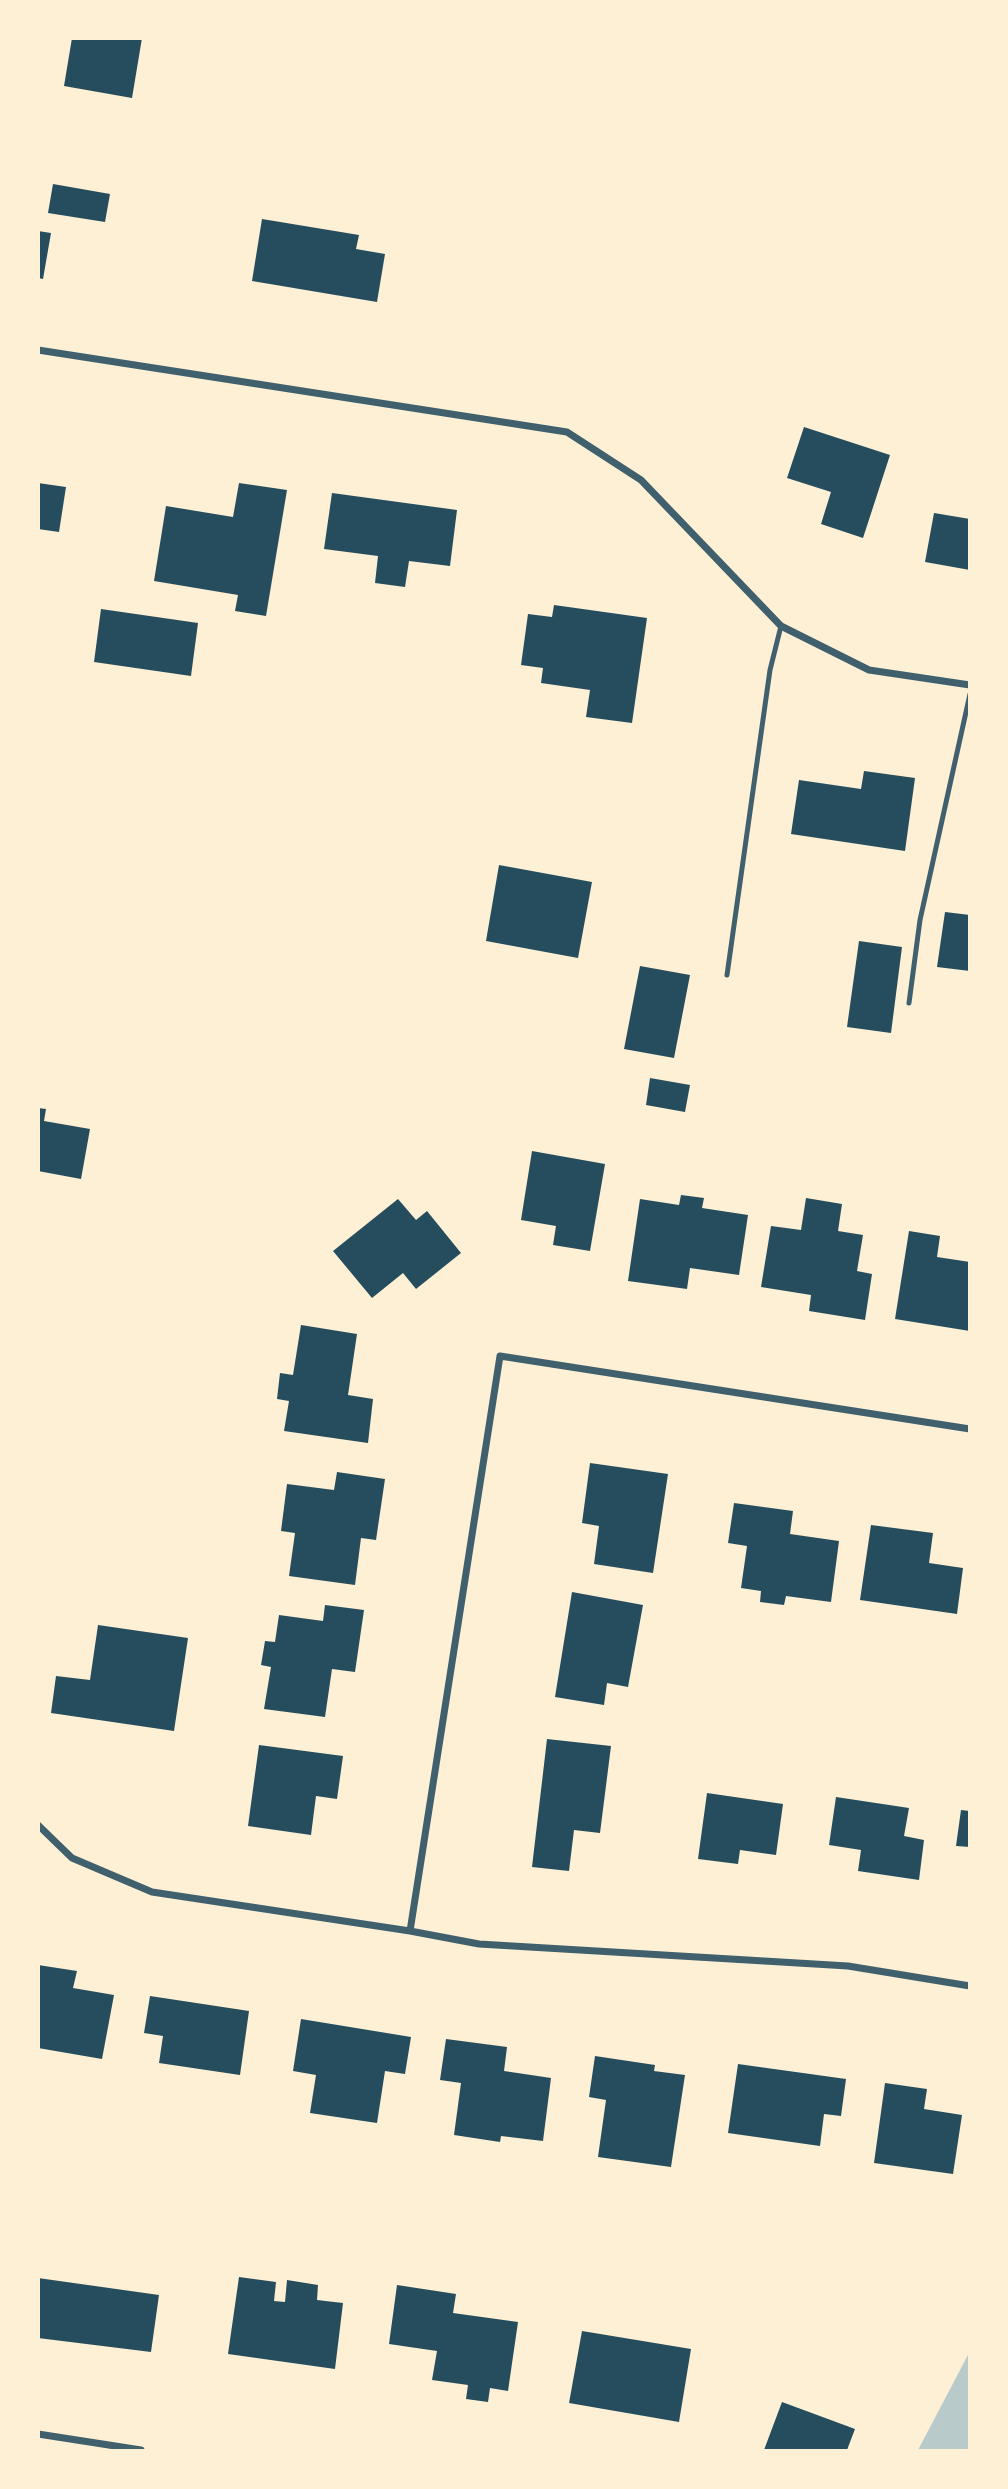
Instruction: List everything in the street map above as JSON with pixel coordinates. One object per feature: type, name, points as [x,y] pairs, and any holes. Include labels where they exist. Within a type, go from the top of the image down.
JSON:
[{"type":"street","points":[[38,350],[567,432],[641,480],[780,626],[869,670],[970,685]]},
{"type":"street","points":[[410,1931],[500,1356],[970,1429]]},
{"type":"street","points":[[38,1825],[72,1858],[152,1892],[480,1944],[848,1966],[970,1986]]},
{"type":"street","points":[[38,2434],[141,2451]]},
{"type":"lane","points":[[727,975],[770,670],[780,626]]},
{"type":"lane","points":[[909,1003],[920,920],[970,694]]},
{"type":"shaded area","points":[[969,2353],[969,2450],[918,2450]]},
{"type":"building","points":[[72,38],[142,38],[132,98],[64,86]]},
{"type":"building","points":[[53,184],[110,194],[105,222],[48,213]]},
{"type":"building","points":[[262,219],[359,235],[356,249],[385,254],[377,302],[252,281]]},
{"type":"building","points":[[38,231],[51,233],[43,279],[38,278]]},
{"type":"building","points":[[804,427],[890,455],[863,538],[821,524],[831,492],[787,478]]},
{"type":"building","points":[[38,483],[66,487],[59,532],[38,529]]},
{"type":"building","points":[[239,483],[287,490],[266,616],[235,611],[238,595],[154,581],[166,506],[233,517]]},
{"type":"building","points":[[332,493],[457,510],[450,566],[409,561],[405,587],[375,583],[378,556],[324,549]]},
{"type":"building","points":[[934,513],[970,519],[970,570],[925,562]]},
{"type":"building","points":[[554,605],[647,618],[632,723],[586,717],[590,690],[541,683],[543,668],[521,665],[528,614],[552,617]]},
{"type":"building","points":[[101,609],[198,623],[191,676],[94,662]]},
{"type":"building","points":[[864,771],[915,778],[905,851],[791,834],[799,780],[861,789]]},
{"type":"building","points":[[499,865],[592,882],[578,958],[486,941]]},
{"type":"building","points":[[945,912],[970,915],[970,971],[937,967]]},
{"type":"building","points":[[859,941],[902,947],[891,1033],[847,1027]]},
{"type":"building","points":[[640,966],[690,975],[674,1058],[624,1049]]},
{"type":"building","points":[[650,1078],[690,1085],[685,1112],[646,1105]]},
{"type":"building","points":[[38,1108],[46,1109],[44,1121],[90,1129],[81,1179],[38,1171]]},
{"type":"building","points":[[532,1151],[605,1164],[590,1251],[553,1245],[556,1226],[521,1220]]},
{"type":"building","points":[[681,1195],[704,1198],[702,1208],[748,1215],[739,1275],[690,1268],[687,1289],[628,1281],[640,1199],[679,1205]]},
{"type":"building","points":[[806,1198],[842,1204],[838,1231],[863,1235],[857,1271],[872,1274],[865,1320],[809,1311],[811,1295],[761,1287],[771,1226],[801,1230]]},
{"type":"building","points":[[398,1199],[416,1220],[427,1211],[461,1253],[416,1289],[403,1273],[372,1298],[333,1251]]},
{"type":"building","points":[[909,1231],[940,1236],[937,1257],[970,1262],[970,1331],[895,1319]]},
{"type":"building","points":[[301,1325],[357,1334],[348,1395],[373,1399],[368,1443],[284,1431],[289,1401],[277,1399],[280,1373],[293,1375]]},
{"type":"building","points":[[590,1463],[668,1474],[653,1573],[594,1564],[599,1526],[582,1523]]},
{"type":"building","points":[[337,1472],[385,1479],[376,1540],[361,1538],[355,1585],[289,1576],[295,1533],[281,1531],[287,1484],[334,1490]]},
{"type":"building","points":[[734,1503],[793,1511],[790,1534],[839,1541],[831,1602],[786,1596],[784,1605],[760,1602],[761,1591],[741,1588],[747,1546],[728,1543]]},
{"type":"building","points":[[871,1525],[933,1533],[929,1563],[963,1568],[957,1614],[860,1600]]},
{"type":"building","points":[[572,1592],[643,1605],[628,1687],[607,1683],[604,1705],[555,1697]]},
{"type":"building","points":[[325,1605],[364,1610],[355,1672],[332,1669],[325,1717],[264,1709],[271,1667],[261,1665],[265,1641],[275,1642],[279,1615],[323,1621]]},
{"type":"building","points":[[98,1625],[188,1638],[174,1731],[51,1713],[56,1676],[90,1680]]},
{"type":"building","points":[[547,1739],[611,1746],[600,1833],[574,1830],[569,1871],[532,1867]]},
{"type":"building","points":[[259,1745],[343,1756],[337,1799],[316,1796],[311,1835],[248,1826]]},
{"type":"building","points":[[707,1793],[783,1804],[776,1855],[740,1850],[738,1864],[698,1859]]},
{"type":"building","points":[[836,1797],[909,1808],[904,1836],[924,1840],[919,1880],[858,1871],[861,1850],[829,1845]]},
{"type":"building","points":[[961,1810],[970,1811],[970,1847],[956,1846]]},
{"type":"building","points":[[38,1965],[77,1971],[73,1988],[114,1995],[102,2059],[38,2048]]},
{"type":"building","points":[[150,1996],[249,2011],[240,2075],[159,2063],[163,2036],[144,2033]]},
{"type":"building","points":[[301,2019],[411,2037],[405,2074],[385,2071],[377,2123],[310,2113],[316,2075],[293,2071]]},
{"type":"building","points":[[446,2039],[507,2047],[504,2071],[551,2078],[543,2141],[501,2136],[500,2142],[454,2135],[461,2083],[440,2080]]},
{"type":"building","points":[[595,2056],[655,2065],[654,2071],[685,2075],[671,2167],[598,2157],[606,2100],[589,2097]]},
{"type":"building","points":[[738,2064],[846,2079],[841,2116],[824,2114],[820,2146],[728,2133]]},
{"type":"building","points":[[885,2083],[927,2089],[924,2109],[962,2115],[953,2174],[874,2163]]},
{"type":"building","points":[[239,2277],[276,2282],[274,2301],[285,2302],[287,2280],[318,2285],[317,2300],[343,2303],[335,2369],[228,2354]]},
{"type":"building","points":[[38,2278],[159,2295],[151,2352],[38,2338]]},
{"type":"building","points":[[397,2285],[456,2294],[453,2313],[518,2322],[508,2391],[490,2388],[488,2402],[466,2399],[468,2385],[432,2380],[437,2351],[389,2344]]},
{"type":"building","points":[[582,2331],[691,2349],[679,2422],[569,2403]]},
{"type":"building","points":[[782,2402],[855,2429],[847,2450],[764,2450]]}]
